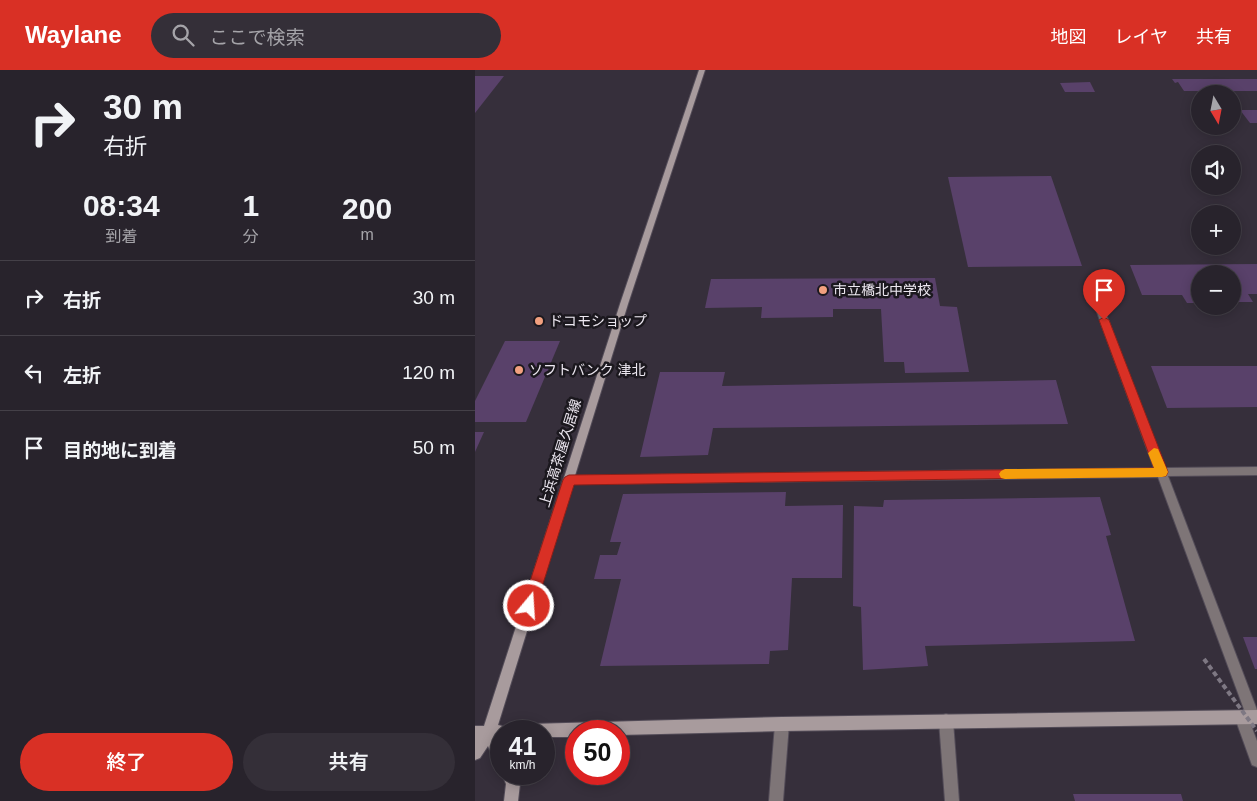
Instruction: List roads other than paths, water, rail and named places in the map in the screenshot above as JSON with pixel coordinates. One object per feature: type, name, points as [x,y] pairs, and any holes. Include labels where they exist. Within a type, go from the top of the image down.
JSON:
[{"type":"main road","name":"上浜高茶屋久居線","points":[[475,753],[488,732],[624,304],[703,70]]},
{"type":"main road","points":[[555,730],[946,721],[1251,718]]},
{"type":"main road","points":[[511,801],[513,785]]},
{"type":"street","points":[[1097,304],[1162,472],[1251,718],[1257,760]]},
{"type":"street","points":[[569,480],[1257,472]]},
{"type":"street","points":[[946,721],[952,801]]},
{"type":"street","points":[[776,801],[782,724]]},
{"type":"place","name":"市立橋北中学校","points":[[823,290]]},
{"type":"place","name":"ドコモショップ","points":[[539,321]]},
{"type":"place","name":"ソフトバンク 津北","points":[[519,370]]}]
